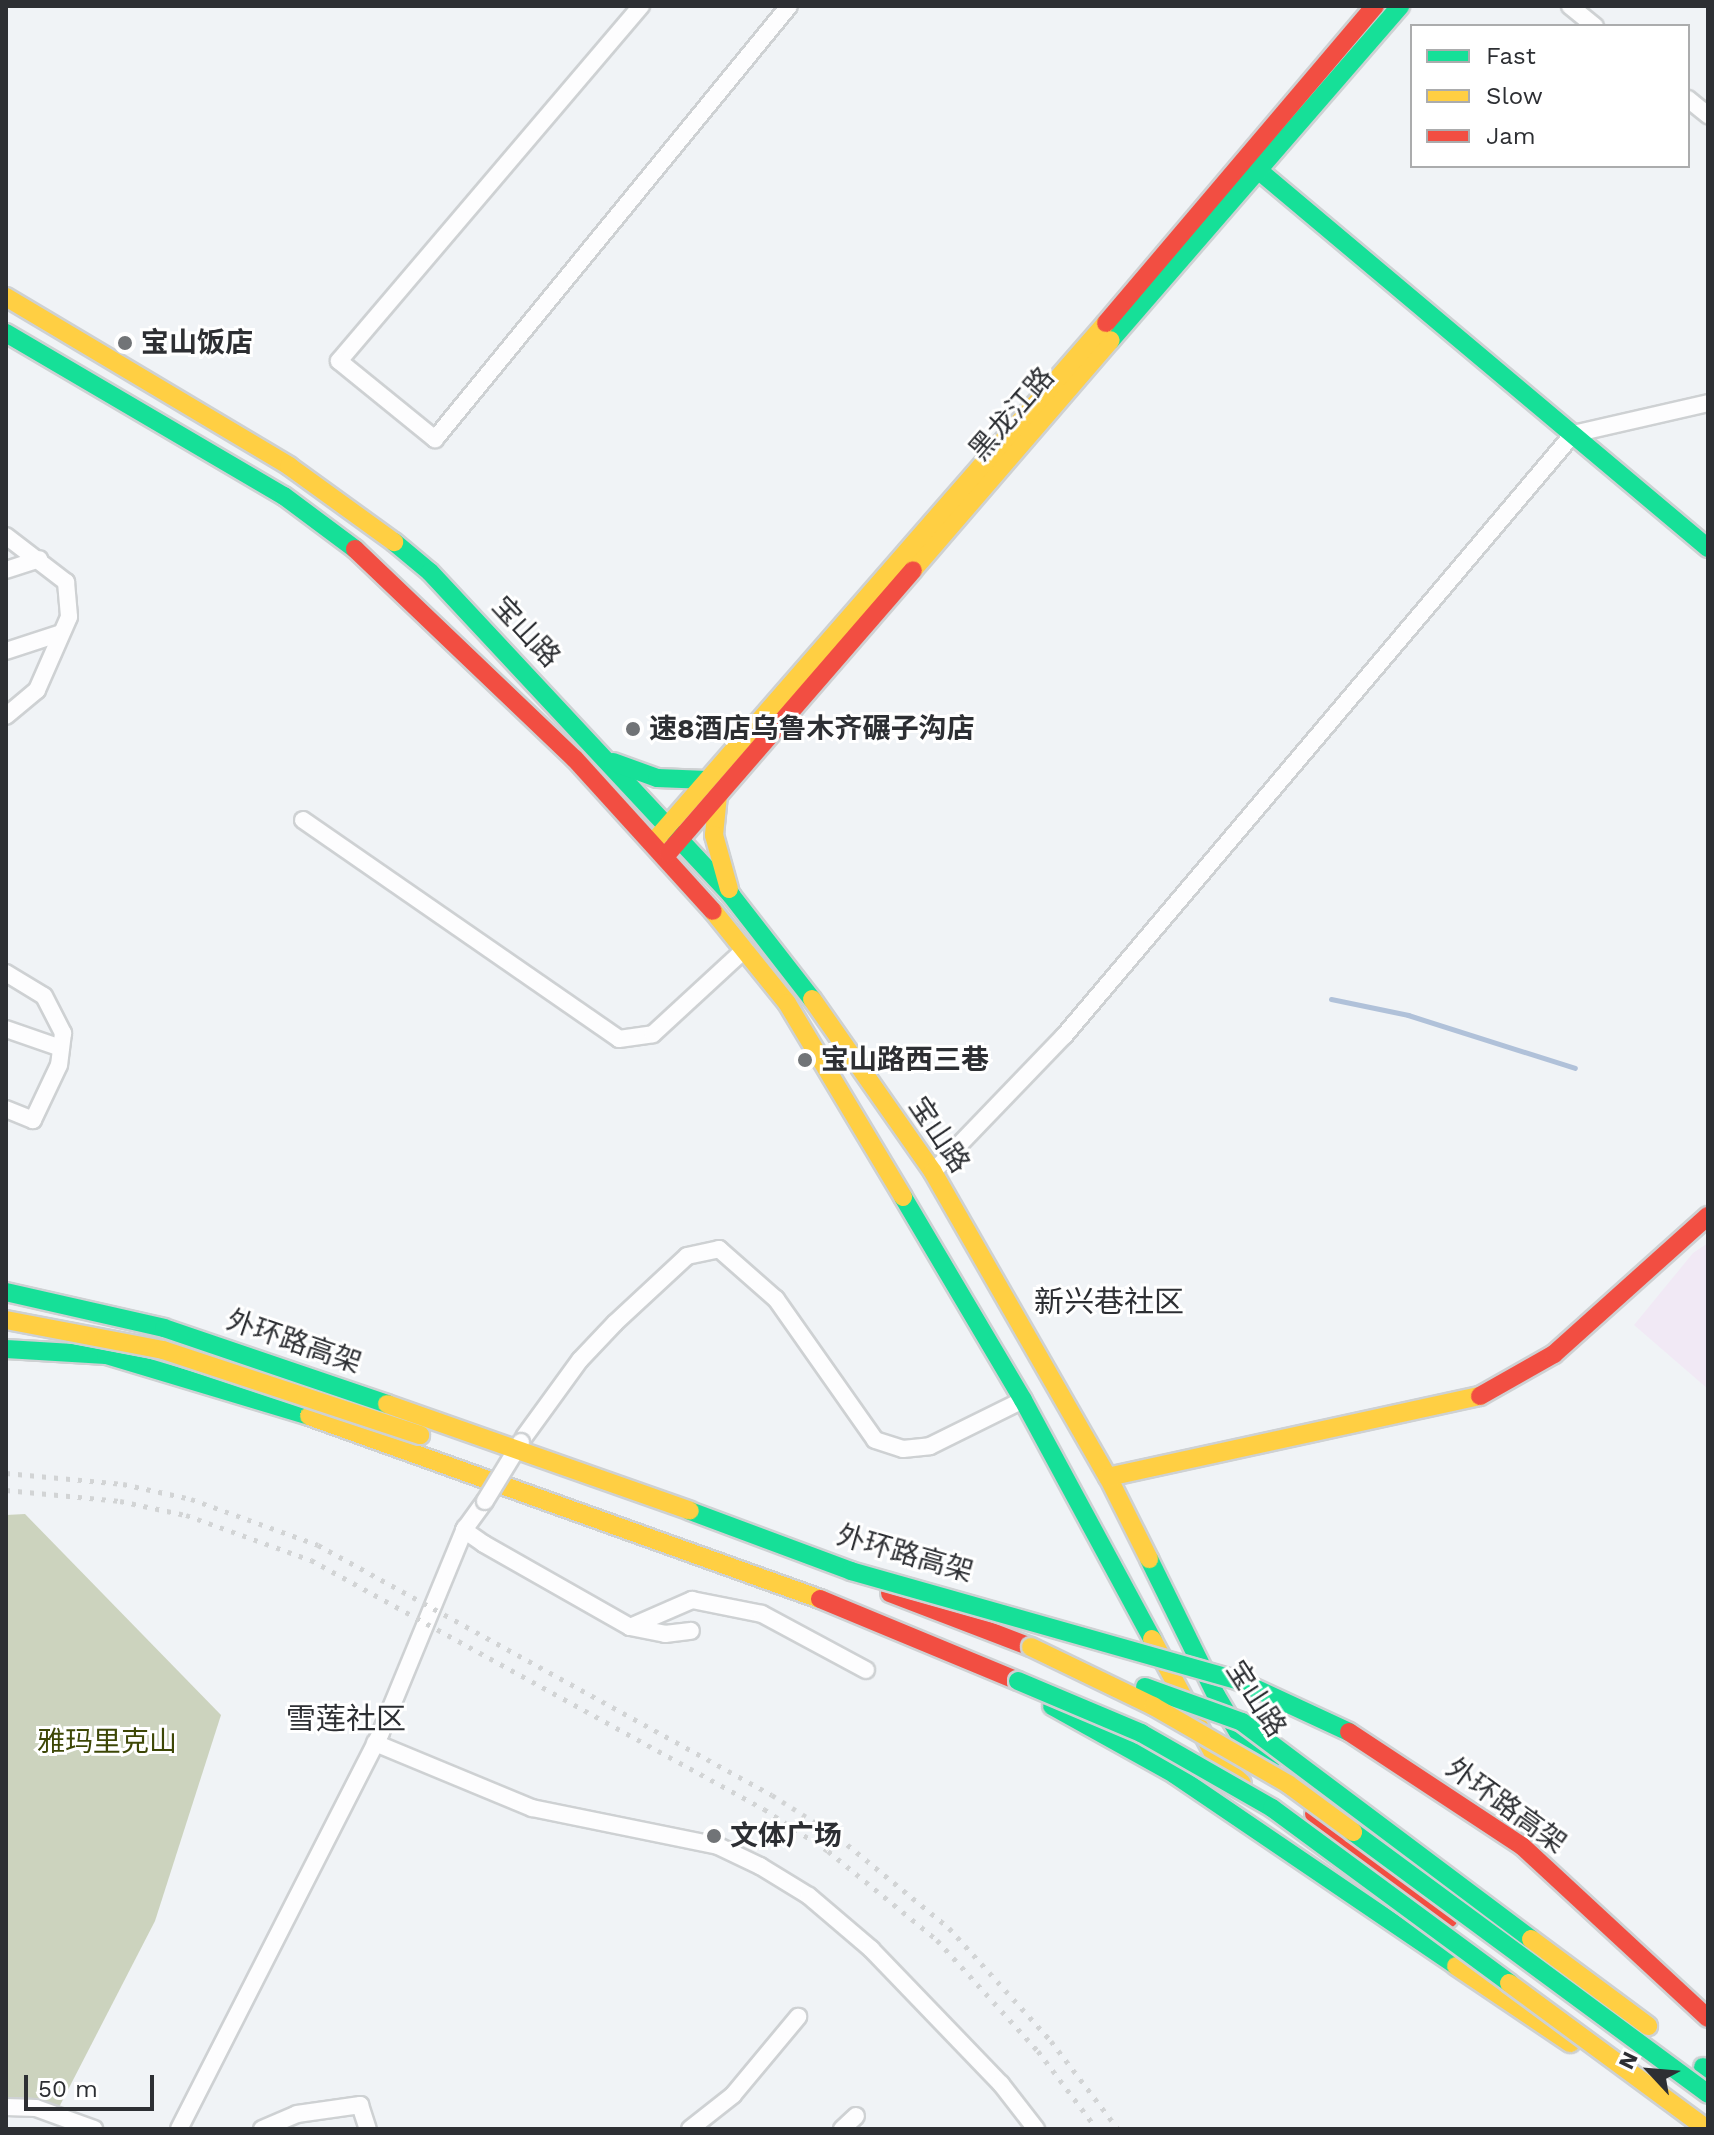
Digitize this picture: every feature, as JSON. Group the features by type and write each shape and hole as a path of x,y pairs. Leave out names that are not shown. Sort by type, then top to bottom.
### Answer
{"main road":[{"name":"黑龙江路","path":"1254,166 1375,6"},
{"name":"黑龙江路","path":"658,850 1254,166 1400,6"},
{"path":"1254,166 1708,548"},
{"name":"宝山路","path":"6,297 289,466 381,531 430,572 731,895 780,954 933,1172 1108,1477 1242,1739 1344,1845 1627,2046 1708,2096"},
{"name":"宝山路","path":"6,333 284,496 370,560 521,704 658,850 745,949 817,1052 1023,1400 1217,1760 1334,1868 1593,2057 1684,2129"},
{"path":"605,759 657,778 713,788 714,835 731,895"},
{"path":"1108,1477 1474,1400 1554,1354 1708,1216"},
{"path":"6,1289 118,1320 809,1563 1242,1722 1705,2069"},
{"name":"外环路高架","path":"6,1289 164,1328 577,1469 851,1571 1237,1680 1360,1737 1522,1846 1708,2018"},
{"name":"外环路高架","path":"6,1320 163,1350 583,1489 857,1592 1243,1700 1366,1757 1527,1866 1708,2033"},
{"path":"6,1349 106,1355 243,1392 840,1606 1141,1733 1272,1808 1707,2129"},
{"path":"1031,1647 1153,1706 1288,1784 1708,2096"},
{"path":"981,1667 1174,1774 1428,1950 1593,2057"}],"street":[{"path":"641,6 339,361 435,439 789,6"},
{"path":"1570,6 1592,24"},
{"path":"1690,101 1708,115"},
{"path":"933,1172 1064,1036 1573,434 1708,403"},
{"path":"6,536 66,582 69,617 37,690 6,716"},
{"path":"6,570 39,559"},
{"path":"6,651 61,633"},
{"path":"303,820 619,1039 653,1034 745,949"},
{"path":"6,973 44,996 63,1033 59,1065 33,1120 6,1109"},
{"path":"6,1029 61,1048"},
{"path":"183,2128 375,1743 465,1528 524,1437 580,1360 687,1256 719,1249 776,1299 875,1440 903,1449 930,1446 1023,1400"},
{"path":"465,1528 630,1627 665,1634 691,1631"},
{"path":"630,1627 692,1600 762,1614 866,1670"},
{"path":"375,1743 532,1808 718,1846 760,1866 809,1896 871,1949 1001,2084 1029,2126"},
{"path":"690,2129 733,2095 798,2017"},
{"path":"262,2129 297,2114 360,2105 368,2129"},
{"path":"6,2107 36,2108 94,2129"},
{"path":"842,2129 856,2116"}],"shaded area":[{"path":"1708,1243 1708,1389 1634,1325 1693,1253"}],"green space":[{"name":"雅玛里克山","path":"25,1514 221,1715 155,1921 54,2117 6,2111 6,1515"}],"waterway":[{"path":"1331,999 1408,1015 1575,1068"}],"railway":[{"path":"6,1473 123,1484 191,1499 318,1545 772,1795 838,1837 949,1928 1051,2041 1118,2129"},
{"path":"6,1490 120,1501 186,1515 311,1560 764,1809 828,1851 937,1940 1038,2051 1097,2129"}],"traffic: fast":[{"path":"1111,340 1400,6"},
{"path":"1251,164 1708,548"},
{"path":"6,333 284,496 355,549"},
{"path":"394,542 430,572 731,895 812,999"},
{"path":"613,762 657,778 707,780"},
{"path":"903,1197 1023,1400 1152,1639"},
{"path":"6,1292 164,1328 387,1404"},
{"path":"6,1349 106,1355 309,1416"},
{"path":"690,1511 851,1571 1237,1680 1349,1732"},
{"path":"1149,1559 1216,1695 1242,1739 1270,1767"},
{"path":"1018,1681 1141,1733 1272,1808 1509,1983"},
{"path":"1145,1687 1242,1722 1531,1939"},
{"path":"1052,1706 1174,1774 1456,1966"},
{"path":"1353,1832 1708,2094"},
{"path":"1703,2067 1708,2072"}],"traffic: slow":[{"path":"6,297 289,466 394,542"},
{"path":"657,838 1106,323"},
{"path":"913,570 1111,340"},
{"path":"718,795 714,835 729,889"},
{"path":"713,911 787,1003 903,1197"},
{"path":"812,999 933,1172 1108,1477 1149,1559"},
{"path":"6,1320 163,1350 420,1435"},
{"path":"1108,1477 1480,1396"},
{"path":"387,1404 690,1511"},
{"path":"309,1416 820,1599"},
{"path":"1152,1639 1217,1760 1242,1783"},
{"path":"1031,1647 1153,1706 1288,1784 1353,1832"},
{"path":"1531,1939 1648,2026"},
{"path":"1456,1966 1570,2043"},
{"path":"1509,1983 1707,2129"}],"traffic: jam":[{"path":"1106,323 1375,6"},
{"path":"355,549 575,759 713,911"},
{"path":"668,853 913,570"},
{"path":"1480,1396 1554,1354 1708,1216"},
{"path":"890,1593 1031,1647"},
{"path":"820,1599 1018,1681"},
{"path":"1349,1732 1522,1846 1708,2018"},
{"path":"1314,1814 1344,1845 1449,1919"}],"place":[{"name":"宝山饭店","path":"125,343"},
{"name":"速8酒店乌鲁木齐碾子沟店","path":"633,729"},
{"name":"宝山路西三巷","path":"805,1060"},
{"name":"文体广场","path":"714,1836"}],"district":[{"name":"新兴巷社区","path":"1109,1302"},
{"name":"雪莲社区","path":"346,1719"}]}
